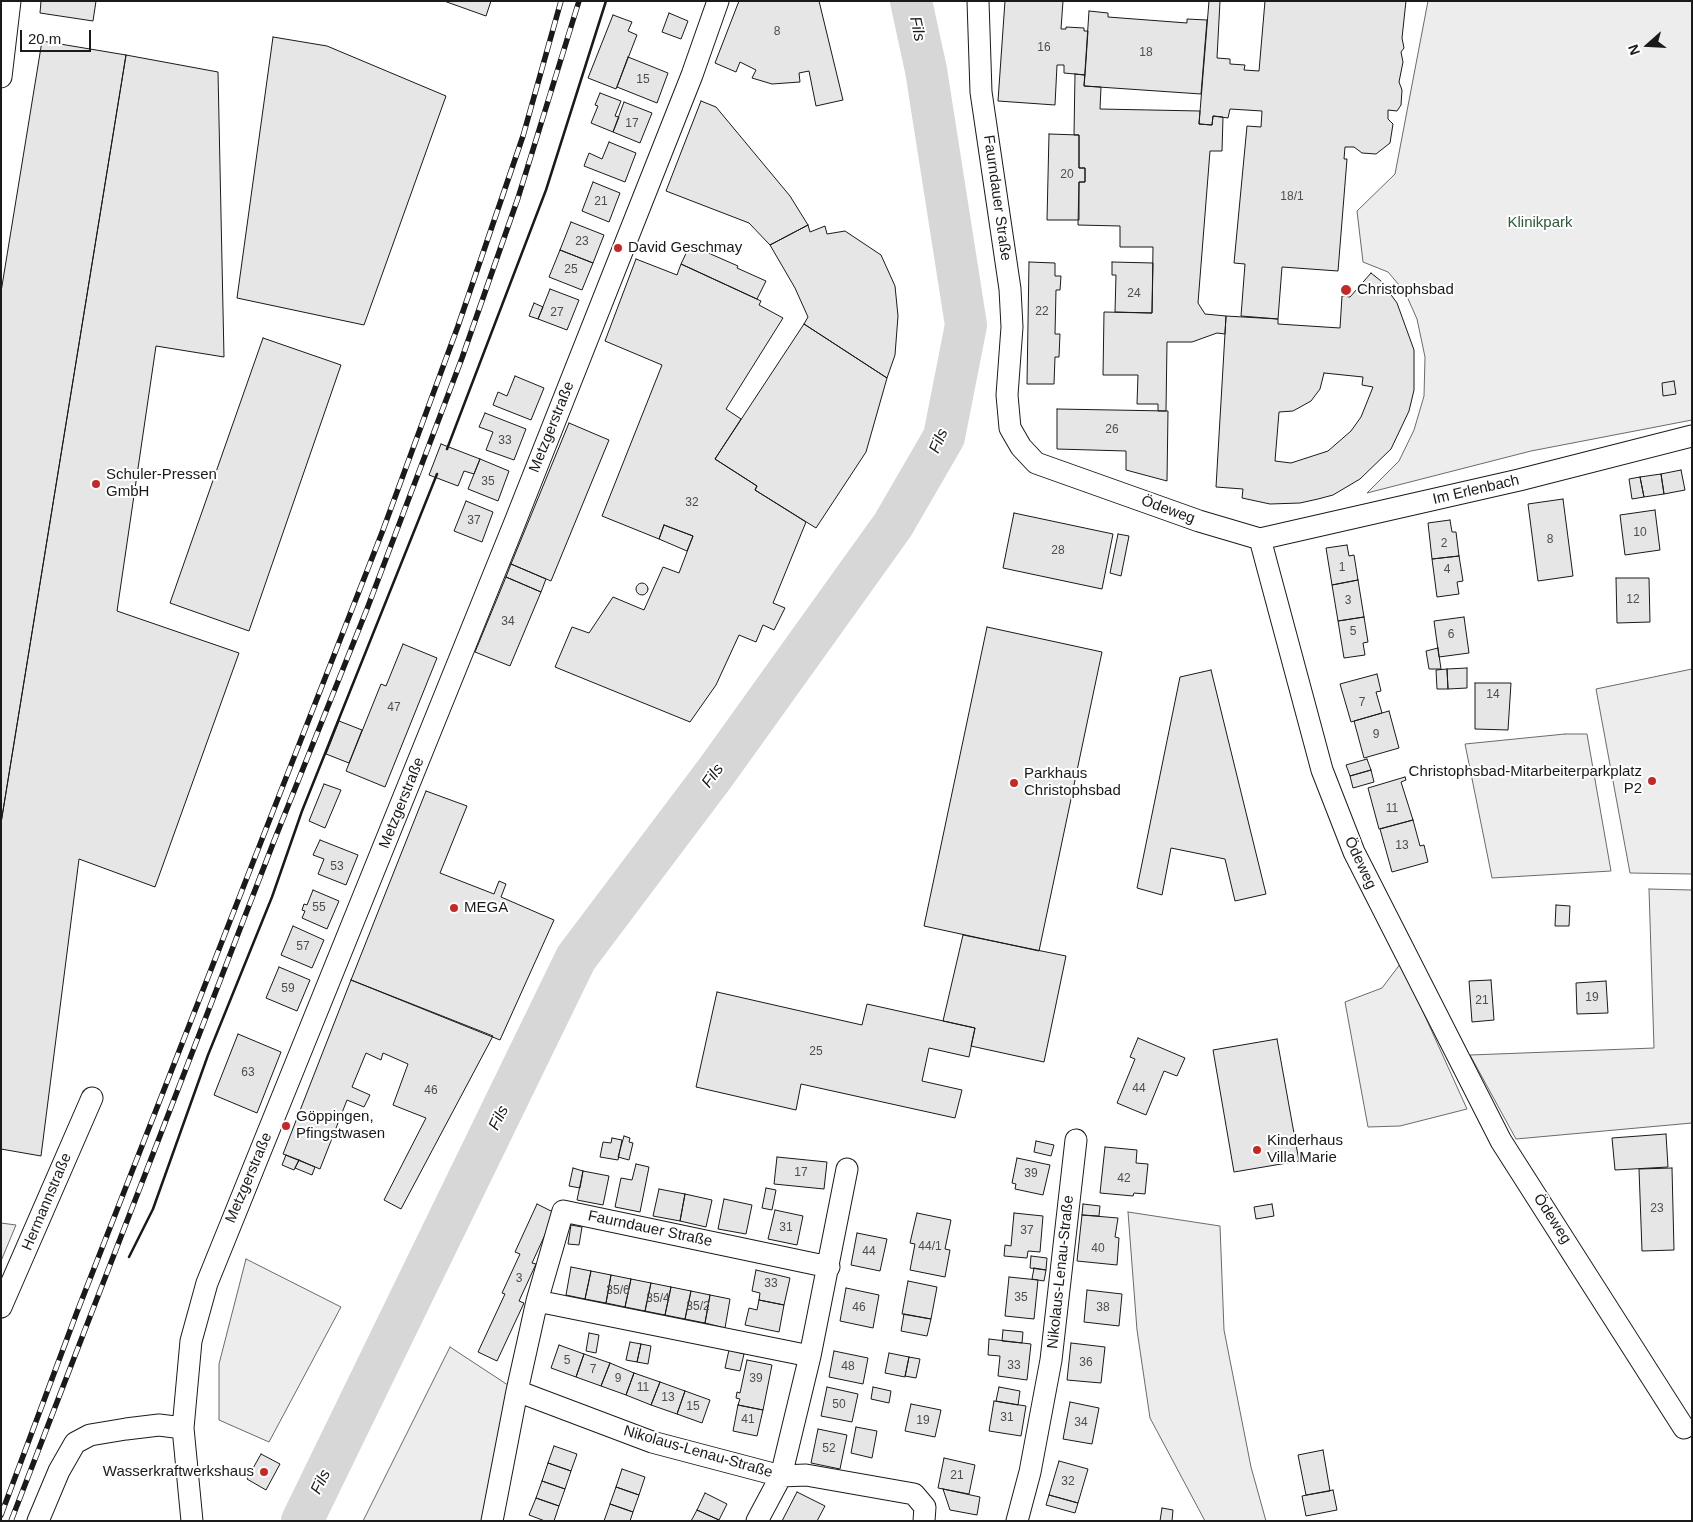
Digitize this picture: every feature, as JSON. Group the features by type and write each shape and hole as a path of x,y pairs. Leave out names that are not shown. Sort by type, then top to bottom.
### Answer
{"street":[{"path":"1,77 10,1"},
{"name":"Metzgerstraße","path":"183,1428 191,1341 206,1283 286,1091 506,544 692,75 718,1"},
{"name":"Faurndauer Straße","path":"978,1 981,92 1010,289 1012,327 1007,396"},
{"name":"Ödeweg","path":"1007,396 1010,428 1020,447 1036,463 1199,521 1260,540 1322,770 1345,832 1362,869 1501,1141 1684,1428"},
{"name":"Im Erlenbach","path":"1260,540 1519,480 1692,436"},
{"name":"Hermannstraße","path":"1,1307 92,1098"},
{"name":"Nikolaus-Lenau-Straße","path":"1018,1521 1030,1472 1051,1360 1076,1140"},
{"path":"757,1521 781,1476 829,1268 847,1169"},
{"name":"Faurndauer Straße","path":"492,1521 517,1391 537,1301 563,1211 829,1268"},
{"path":"537,1301 810,1356"},
{"name":"Nikolaus-Lenau-Straße","path":"517,1391 652,1442 781,1476 806,1475 914,1494 925,1507 924,1521"},
{"path":"38,1521 59,1471 75,1443 90,1435 159,1425 183,1428 192,1521"}],"shaded area":[{"name":"Klinikpark","path":"1428,1 1692,1 1692,420 1531,451 1367,493 1399,461 1414,430 1424,396 1425,357 1417,319 1405,292 1388,272 1363,262 1357,211 1395,174"},
{"name":"Christophsbad-Mitarbeiterparkplatz P2","path":"1692,669 1692,874 1630,873 1596,689"},
{"path":"1565,734 1587,734 1611,871 1492,878 1465,744"},
{"path":"1649,889 1692,890 1692,1123 1516,1139 1470,1055 1654,1048"},
{"path":"1401,963 1467,1109 1400,1126 1368,1127 1345,1002 1382,988"},
{"path":"1128,1212 1220,1226 1224,1330 1251,1467 1266,1521 1205,1521 1150,1418 1137,1330"},
{"path":"1,1223 16,1225 1,1261"},
{"path":"246,1259 341,1307 269,1442 219,1420 219,1364"},
{"path":"450,1347 517,1391 492,1521 363,1521"}],"building":[{"path":"41,1 96,1 93,21 40,13"},
{"path":"444,1 491,1 486,16"},
{"path":"739,1 819,1 843,100 816,106 809,71 799,73 800,82 772,84 752,78 756,70 740,62 736,72 715,63"},
{"path":"1005,1 1063,1 1061,29 1066,29 1066,27 1084,28 1084,31 1088,31 1085,75 1064,73 1064,65 1057,65 1055,105 998,101"},
{"path":"1209,1 1220,1 1217,58 1230,59 1230,64 1245,65 1244,70 1259,71 1265,1 1406,1 1402,38 1404,48 1401,52 1403,62 1399,82 1402,90 1401,105 1397,111 1388,110 1388,119 1393,124 1390,143 1376,154 1362,153 1354,147 1345,147 1344,159 1347,159 1338,271 1282,267 1278,319 1241,316 1245,264 1234,263 1247,126 1261,127 1262,111 1230,109 1228,118 1213,116 1212,125 1199,124"},
{"path":"1089,11 1108,13 1108,17 1187,23 1187,19 1207,20 1201,94 1084,86"},
{"path":"669,13 688,21 681,39 662,32"},
{"path":"613,15 632,22 628,31 637,35 616,89 588,78"},
{"path":"273,37 327,46 446,96 364,325 237,298"},
{"path":"42,41 126,55 1,823 1,292"},
{"name":"Schuler-Pressen GmbH","path":"126,55 218,72 224,357 156,346 117,611 239,653 155,887 79,859 41,1156 1,1149 1,823"},
{"path":"628,57 668,73 657,103 617,87"},
{"path":"1075,74 1085,75 1084,86 1101,87 1100,109 1200,111 1199,124 1212,125 1213,116 1223,117 1222,151 1210,151 1198,303 1205,314 1226,316 1225,334 1217,333 1192,342 1167,342 1166,411 1158,411 1158,404 1137,404 1138,375 1103,375 1104,312 1152,313 1153,247 1120,247 1120,226 1078,225 1079,182 1085,182 1085,168 1079,168 1079,135 1074,135"},
{"path":"600,93 621,101 615,116 619,117 613,132 591,123 598,106 595,105"},
{"path":"701,101 716,107 790,196 808,225 770,245 749,223 666,191"},
{"path":"624,102 652,113 640,143 613,132"},
{"path":"1049,134 1079,135 1079,168 1085,168 1085,182 1079,182 1079,220 1047,220"},
{"path":"609,142 636,153 625,182 584,166 589,153 602,159"},
{"path":"593,182 620,193 609,222 582,211"},
{"path":"571,222 604,235 593,263 560,250"},
{"path":"808,225 810,232 825,226 827,234 845,231 881,255 895,286 898,316 895,355 887,378 804,324 808,317 795,288 770,245"},
{"path":"690,245 738,266 737,268 766,281 757,299 681,264"},
{"path":"560,250 593,263 582,290 549,277"},
{"path":"636,259 677,275 681,264 761,301 759,305 783,318 726,409 741,419 715,459 757,486 755,490 806,522 773,603 785,608 774,630 763,625 756,642 739,635 716,685 690,722 555,667 572,627 589,633 613,597 644,610 663,567 679,573 693,536 664,525 659,539 602,516 662,365 605,341"},
{"path":"1029,262 1055,263 1055,276 1061,276 1060,290 1056,290 1055,334 1060,334 1059,357 1055,357 1054,384 1027,384"},
{"path":"1112,262 1153,263 1152,313 1115,312 1116,275 1112,275"},
{"path":"1371,273 1381,281 1397,303 1414,350 1414,390 1409,411 1391,449 1360,479 1333,495 1300,503 1270,504 1242,498 1243,489 1216,487 1226,316 1278,319 1278,324 1340,328 1342,296 1350,297","holes":["1324,373 1363,377 1362,385 1373,387 1361,417 1351,431 1328,451 1291,463 1275,461 1279,412 1293,411 1311,401 1320,389"]},
{"path":"550,289 579,300 567,330 538,319"},
{"path":"534,303 543,307 538,319 529,316"},
{"path":"804,324 887,378 866,452 816,528 755,490 757,486 715,459"},
{"path":"263,338 341,365 249,631 170,603"},
{"path":"515,376 544,388 531,420 493,405 498,392 507,396"},
{"path":"1674,381 1676,394 1663,396 1662,383"},
{"path":"1057,409 1168,411 1167,481 1126,470 1126,451 1057,449"},
{"path":"485,413 526,429 514,460 486,450 493,432 479,427"},
{"path":"569,423 609,440 551,581 511,564"},
{"path":"441,444 480,459 474,474 464,471 458,486 429,475"},
{"path":"480,459 509,471 498,501 468,489"},
{"path":"1681,470 1685,490 1664,494 1661,474"},
{"path":"1661,474 1664,494 1644,497 1640,477"},
{"path":"1640,477 1644,497 1632,499 1629,479"},
{"path":"1563,499 1573,576 1538,581 1528,504"},
{"path":"466,501 493,512 482,542 454,531"},
{"path":"1655,510 1660,550 1625,555 1620,515"},
{"path":"1014,513 1113,534 1102,589 1003,568"},
{"path":"1450,520 1452,532 1456,532 1459,556 1432,559 1428,523"},
{"path":"664,525 693,536 687,551 659,539"},
{"path":"1118,534 1129,536 1121,576 1110,573"},
{"path":"1347,545 1349,556 1354,555 1358,580 1332,585 1326,548"},
{"path":"1459,556 1463,581 1457,582 1459,594 1437,597 1432,559"},
{"path":"511,564 546,579 541,592 506,577"},
{"path":"506,577 541,592 510,666 475,652"},
{"path":"1616,578 1649,578 1650,622 1617,623"},
{"path":"1358,580 1364,617 1338,621 1332,585"},
{"path":"644,583 647,584 647,594 640,595 637,594 636,587 637,584"},
{"path":"1364,617 1368,642 1363,643 1365,655 1344,658 1338,621"},
{"path":"1464,617 1469,653 1439,657 1434,621"},
{"name":"Parkhaus Christophsbad","path":"987,627 1102,652 1039,951 924,926"},
{"path":"403,644 437,658 385,787 346,771 381,684 386,686"},
{"path":"1438,648 1441,669 1429,669 1426,651"},
{"path":"1467,668 1467,688 1448,689 1447,669"},
{"path":"1447,669 1448,689 1437,689 1436,670"},
{"path":"1211,670 1266,894 1235,901 1225,859 1171,848 1162,895 1137,888 1180,677"},
{"path":"1377,674 1381,691 1376,692 1382,713 1351,722 1340,684"},
{"path":"1475,683 1511,683 1508,730 1475,729"},
{"path":"1389,711 1399,748 1364,758 1354,721"},
{"path":"339,721 362,730 349,763 326,754"},
{"path":"1367,759 1371,770 1350,776 1346,765"},
{"path":"1371,770 1374,782 1353,788 1350,776"},
{"path":"1405,777 1406,780 1401,782 1413,820 1379,829 1368,788"},
{"path":"324,784 341,790 325,828 309,821"},
{"name":"MEGA","path":"426,791 467,806 440,873 494,894 499,881 506,884 501,897 554,920 500,1040 351,980"},
{"path":"1413,820 1420,846 1424,845 1428,862 1392,872 1380,829"},
{"path":"320,840 358,855 346,885 318,874 324,859 313,855"},
{"path":"313,890 339,901 327,929 302,918 305,911 302,910 304,904 307,905"},
{"path":"1556,905 1570,906 1569,926 1555,926"},
{"path":"293,926 324,940 312,968 281,955"},
{"path":"963,935 1066,956 1044,1062 971,1046 975,1028 943,1021"},
{"path":"279,967 310,980 297,1011 266,998"},
{"path":"351,980 493,1036 401,1209 384,1200 426,1118 393,1105 408,1064 383,1053 381,1060 366,1053 352,1087 370,1095 364,1107 347,1100 320,1169 283,1154"},
{"path":"1491,980 1494,1020 1472,1022 1469,981"},
{"path":"1606,981 1608,1013 1577,1014 1576,983"},
{"path":"717,992 862,1025 867,1004 975,1028 969,1057 929,1048 922,1081 962,1090 955,1118 801,1084 796,1110 696,1087"},
{"path":"238,1034 281,1052 257,1113 214,1095"},
{"path":"1138,1038 1185,1058 1177,1076 1164,1071 1146,1115 1117,1103 1135,1059 1130,1057"},
{"path":"1277,1039 1299,1161 1234,1172 1213,1050"},
{"path":"1666,1134 1668,1167 1615,1170 1612,1138"},
{"path":"624,1136 630,1138 629,1142 633,1143 629,1160 618,1157"},
{"path":"612,1138 622,1140 618,1160 600,1157 603,1142 611,1143"},
{"path":"1036,1141 1054,1145 1051,1156 1034,1152"},
{"path":"1105,1147 1137,1150 1136,1163 1148,1164 1145,1194 1134,1193 1133,1196 1100,1193"},
{"path":"286,1155 299,1160 294,1170 282,1165"},
{"path":"777,1157 827,1162 824,1189 774,1184"},
{"path":"1017,1158 1050,1165 1043,1195 1015,1189 1016,1184 1012,1183"},
{"path":"299,1160 315,1167 312,1175 295,1168"},
{"path":"636,1164 649,1167 640,1212 615,1207 621,1178 632,1180"},
{"path":"573,1168 583,1171 580,1188 569,1186"},
{"path":"1672,1168 1674,1250 1642,1251 1639,1169"},
{"path":"583,1171 609,1176 603,1205 577,1200"},
{"path":"766,1188 776,1190 772,1210 762,1208"},
{"path":"659,1189 685,1194 680,1221 653,1216"},
{"path":"685,1194 712,1200 706,1227 680,1221"},
{"path":"724,1199 752,1205 746,1234 718,1229"},
{"path":"537,1204 555,1213 532,1263 536,1264 519,1301 524,1303 497,1361 478,1352 505,1294 502,1293 520,1254 515,1252"},
{"path":"1083,1204 1100,1206 1099,1216 1082,1215"},
{"path":"1272,1204 1274,1216 1256,1219 1254,1207"},
{"path":"775,1210 803,1216 797,1245 768,1239"},
{"path":"917,1213 951,1220 945,1249 950,1250 945,1277 910,1270 915,1244 910,1243"},
{"path":"1014,1213 1043,1216 1040,1252 1028,1251 1027,1258 1004,1256 1005,1245 1011,1246"},
{"path":"1082,1215 1118,1218 1115,1237 1119,1238 1117,1265 1077,1261"},
{"path":"571,1225 582,1227 579,1245 568,1244"},
{"path":"857,1233 887,1239 880,1271 851,1265"},
{"path":"1031,1256 1047,1258 1046,1270 1030,1268"},
{"path":"571,1267 591,1271 585,1299 566,1295"},
{"path":"1034,1268 1046,1270 1044,1281 1032,1279"},
{"path":"756,1270 790,1278 784,1305 759,1300 760,1293 752,1291"},
{"path":"591,1271 611,1275 606,1303 585,1299"},
{"path":"611,1275 631,1279 625,1307 606,1303"},
{"path":"1009,1277 1038,1280 1034,1319 1005,1316"},
{"path":"631,1279 651,1283 645,1311 625,1307"},
{"path":"908,1281 937,1287 931,1319 902,1314"},
{"path":"651,1283 671,1287 665,1315 645,1311"},
{"path":"671,1287 691,1291 685,1319 665,1315"},
{"path":"846,1288 879,1295 873,1328 840,1321"},
{"path":"1087,1290 1122,1294 1119,1326 1084,1322"},
{"path":"691,1291 710,1295 705,1323 685,1319"},
{"path":"710,1295 730,1299 725,1328 705,1323"},
{"path":"759,1300 784,1305 779,1332 745,1325 749,1308 757,1310"},
{"path":"904,1314 931,1319 927,1336 901,1331"},
{"path":"1003,1330 1023,1332 1022,1343 1002,1341"},
{"path":"589,1333 599,1335 596,1353 586,1351"},
{"path":"989,1339 1031,1344 1027,1380 998,1376 1000,1356 988,1355"},
{"path":"630,1342 641,1344 637,1362 626,1360"},
{"path":"1071,1343 1105,1347 1101,1383 1067,1380"},
{"path":"641,1344 651,1346 648,1364 637,1362"},
{"path":"559,1345 584,1354 576,1377 551,1368"},
{"path":"729,1350 744,1354 740,1371 725,1368"},
{"path":"834,1351 868,1358 863,1384 829,1377"},
{"path":"889,1353 909,1357 905,1377 885,1373"},
{"path":"584,1354 610,1363 601,1386 576,1377"},
{"path":"909,1357 920,1359 916,1378 905,1376"},
{"path":"747,1360 772,1365 763,1410 738,1405 740,1399 736,1398 737,1392 740,1393"},
{"path":"610,1363 634,1373 626,1395 601,1386"},
{"path":"634,1373 660,1382 651,1405 626,1395"},
{"path":"660,1382 685,1391 677,1414 651,1405"},
{"path":"827,1387 858,1394 852,1422 821,1416"},
{"path":"873,1387 891,1391 889,1403 871,1399"},
{"path":"999,1387 1020,1391 1018,1405 996,1401"},
{"path":"685,1391 710,1400 702,1423 677,1414"},
{"path":"994,1401 1026,1406 1021,1436 989,1431"},
{"path":"1070,1402 1099,1408 1092,1444 1063,1439"},
{"path":"911,1404 941,1410 935,1437 905,1431"},
{"path":"738,1405 763,1410 757,1436 733,1431"},
{"path":"856,1427 877,1431 872,1458 851,1453"},
{"path":"818,1429 847,1435 840,1469 811,1463"},
{"path":"554,1446 577,1454 571,1471 548,1463"},
{"path":"1323,1450 1330,1491 1306,1495 1298,1455"},
{"name":"Wasserkraftwerkshaus","path":"261,1454 280,1464 266,1490 247,1479"},
{"path":"944,1458 975,1465 969,1494 938,1488"},
{"path":"1059,1461 1088,1469 1078,1503 1049,1495"},
{"path":"548,1463 571,1471 565,1489 542,1481"},
{"path":"622,1469 645,1477 639,1495 616,1487"},
{"path":"542,1481 565,1489 559,1506 536,1498"},
{"path":"616,1487 639,1495 633,1512 610,1504"},
{"path":"943,1489 980,1497 977,1515 950,1510"},
{"path":"1333,1490 1337,1510 1306,1516 1302,1496"},
{"path":"797,1492 825,1506 817,1521 782,1521"},
{"path":"705,1493 727,1504 719,1520 697,1510"},
{"path":"1049,1495 1078,1503 1075,1513 1046,1505"},
{"path":"536,1498 559,1506 554,1521 545,1521 529,1515"},
{"path":"610,1504 633,1512 630,1521 604,1521"},
{"path":"1162,1508 1173,1510 1172,1521 1160,1521"},
{"path":"697,1510 719,1520 719,1521 691,1521"}],"waterway":[{"name":"Fils","path":"302,1521 576,958 716,772 893,525 944,437 966,325 926,70 911,1"}],"railway":[{"path":"1,1515 77,1312 383,530 458,326 523,136 561,1"},
{"path":"11,1521 274,841 367,609 462,358 518,198 579,1"}],"wall":[{"path":"447,449 546,190 606,1"},
{"path":"129,1257 153,1209 208,1055 272,897 302,811 437,474"}],"place":[{"name":"David Geschmay","path":"618,248"},
{"name":"Christophsbad","path":"1346,290"},
{"name":"Schuler-Pressen GmbH","path":"96,484"},
{"name":"Christophsbad-Mitarbeiterparkplatz P2","path":"1652,781"},
{"name":"Parkhaus Christophsbad","path":"1014,783"},
{"name":"MEGA","path":"454,908"},
{"name":"Göppingen, Pfingstwasen","path":"286,1126"},
{"name":"Kinderhaus Villa Marie","path":"1257,1150"},
{"name":"Wasserkraftwerkshaus","path":"264,1472"}]}
